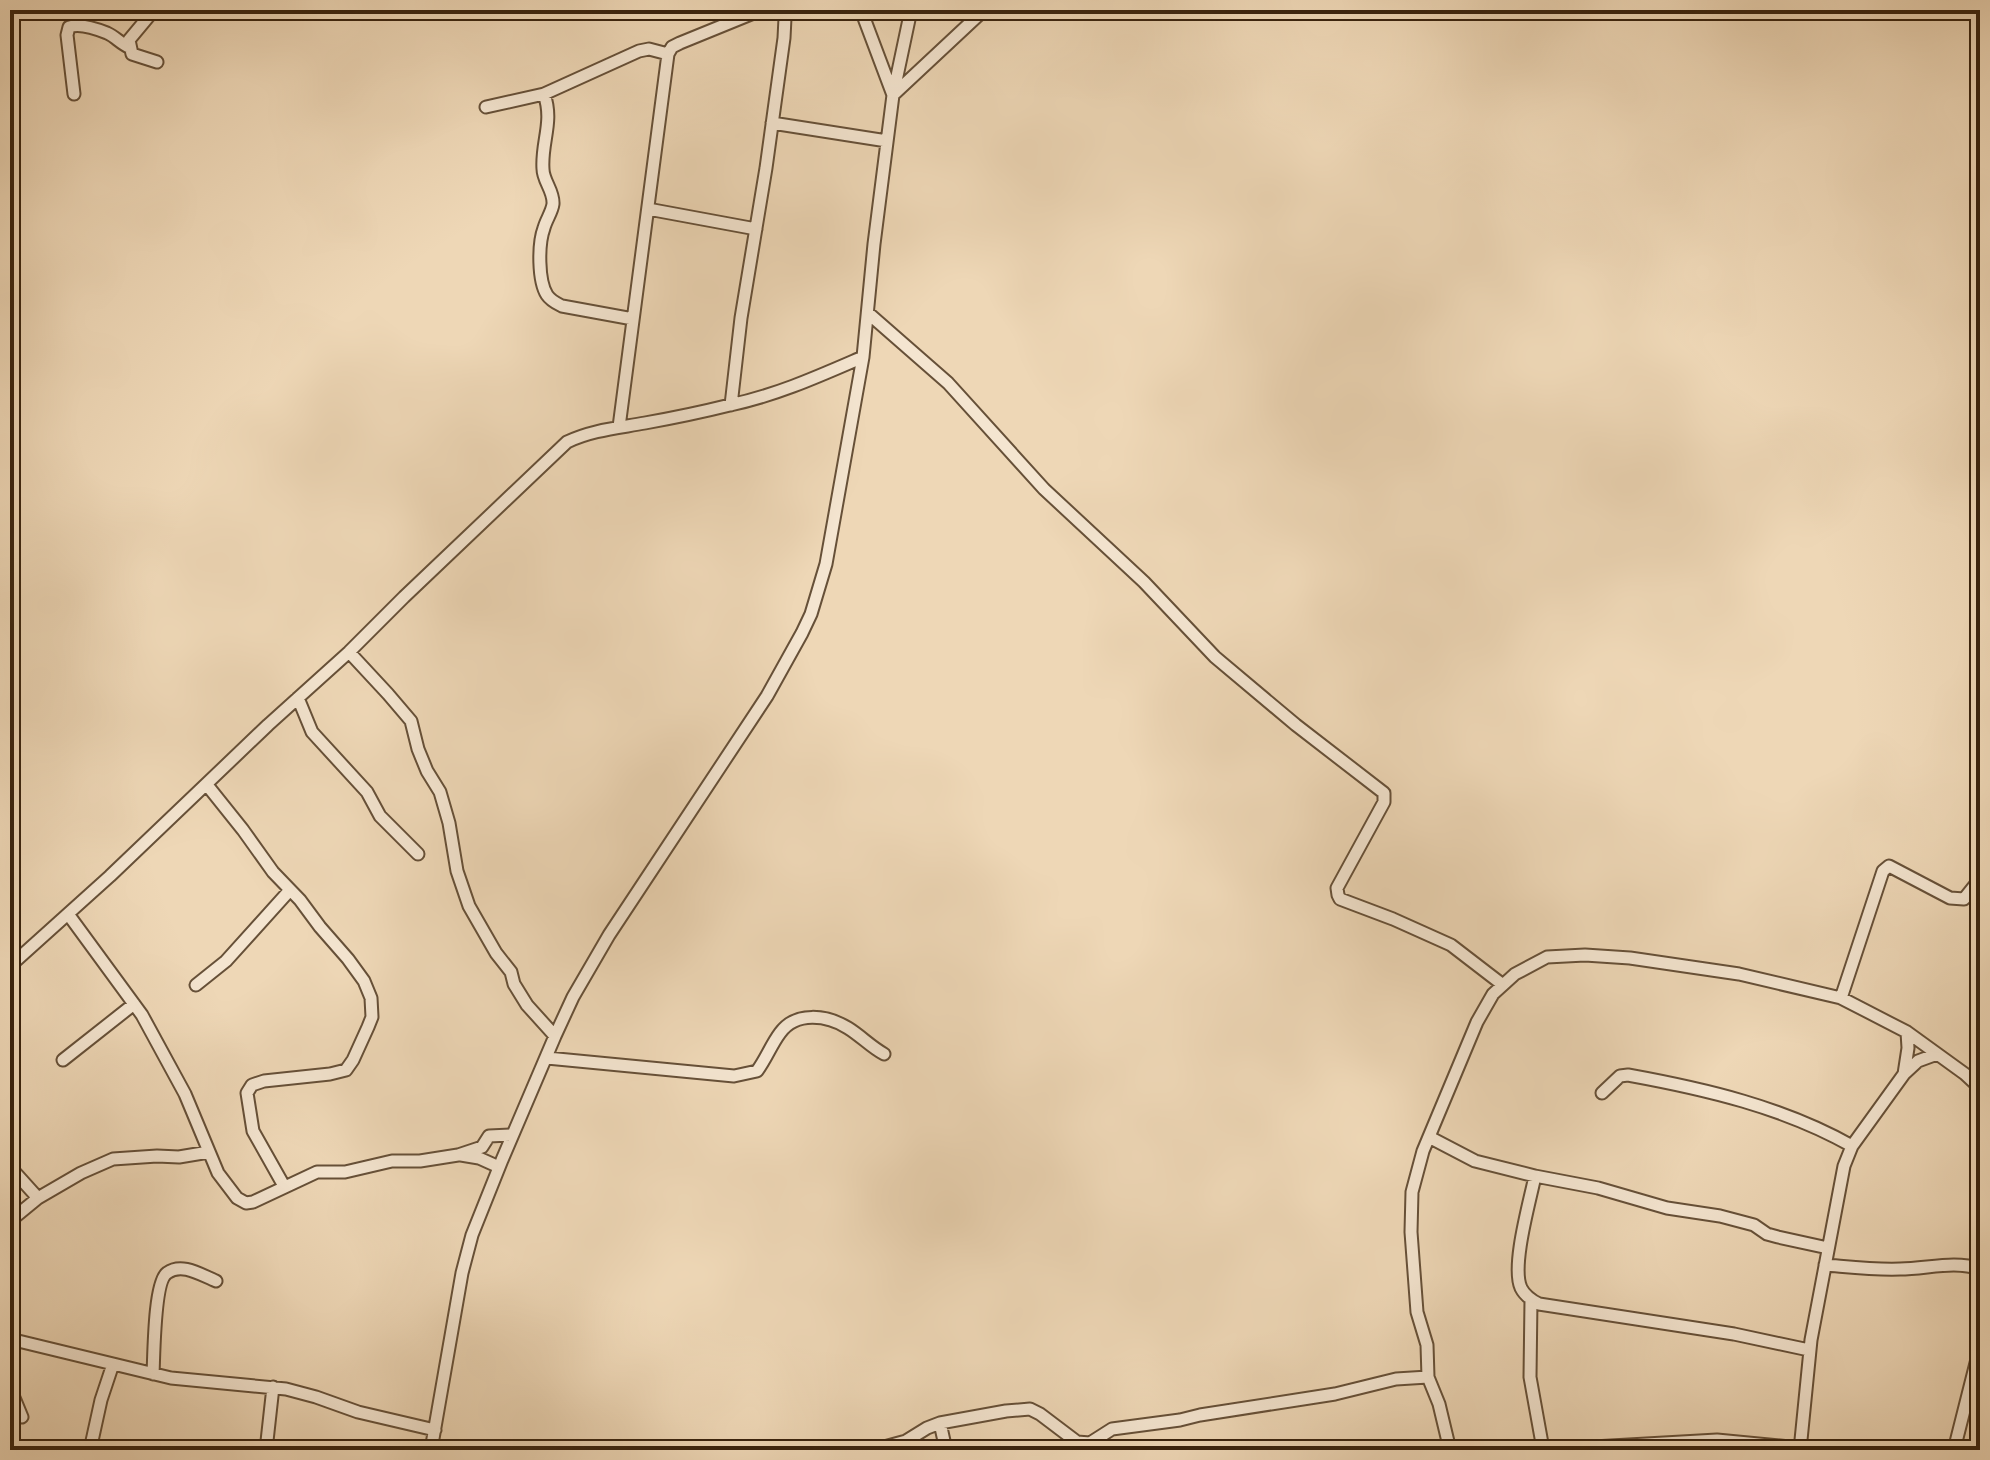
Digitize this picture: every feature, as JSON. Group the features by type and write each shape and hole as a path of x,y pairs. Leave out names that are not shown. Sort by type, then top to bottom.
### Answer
{"street":[{"path":"154,10 129,40 129,47 132,54 157,62"},
{"path":"731,405 741,318 784,38 785,18 782,10"},
{"path":"861,10 893,95"},
{"path":"431,1450 462,1273 472,1235 555,1036 573,997 609,935 767,696 811,614 826,564 863,357 893,95 911,10"},
{"path":"893,95 984,10"},
{"path":"619,427 668,54 672,47 680,43 756,11"},
{"path":"74,94 67,35 69,27 75,25 107,33 129,47"},
{"path":"486,107 544,94 639,51 649,49 668,54"},
{"path":"544,94 549,118 542,167 553,207 541,238 540,260 545,292 562,306 633,319"},
{"path":"772,123 887,141"},
{"path":"648,209 756,229"},
{"path":"868,313 948,383 1044,489 1144,582 1215,657 1384,793 1384,802 1337,888 1340,899 1451,945 1503,985"},
{"path":"10,966 349,652 567,442 582,435 731,405 794,387 863,357"},
{"path":"349,652 411,721 422,760 440,792 457,871 469,906 496,953 511,972 514,984 527,1005 555,1036"},
{"path":"298,698 312,732 367,792 380,816 418,854"},
{"path":"207,785 273,872 364,981 371,998 372,1017 346,1070 264,1081 252,1085 247,1093 253,1131 284,1186"},
{"path":"1841,998 1883,871 1887,867 1957,900 1964,899 1980,879"},
{"path":"196,985 226,961 290,890"},
{"path":"68,914 134,1004 185,1094 218,1173 237,1198 246,1203 317,1172 345,1172 392,1161 420,1161 458,1155 482,1147 489,1136 512,1135"},
{"path":"1450,1450 1439,1404 1428,1377 1427,1345 1417,1312 1411,1232 1412,1192 1423,1151 1477,1022 1493,994 1515,974 1547,957 1585,955 1630,958 1739,974 1841,998 1907,1032 1980,1088"},
{"path":"63,1060 134,1004"},
{"path":"547,1058 734,1076 757,1071 782,1030 799,1018 838,1023 884,1054"},
{"path":"1904,1074 1907,1032"},
{"path":"1531,1300 1530,1377 1542,1450 1717,1440 1800,1449 1809,1350 1844,1166 1852,1146 1904,1074 1918,1061 1937,1054"},
{"path":"1602,1093 1620,1076 1628,1075 1691,1087 1803,1121 1852,1146"},
{"path":"1429,1137 1475,1161 1598,1188 1667,1208 1720,1216 1754,1225 1778,1237 1828,1248"},
{"path":"10,1221 38,1198 113,1159 179,1157 209,1152"},
{"path":"458,1155 479,1158 499,1167"},
{"path":"10,1167 38,1198"},
{"path":"1535,1176 1517,1271 1521,1288 1531,1300 1539,1304 1734,1334 1809,1350"},
{"path":"1825,1265 1900,1269 1950,1265 1980,1269"},
{"path":"153,1374 157,1300 163,1278 177,1269 188,1269 216,1281"},
{"path":"10,1339 171,1378 273,1387 303,1393 358,1412 435,1430"},
{"path":"1954,1450 1974,1391 1980,1347"},
{"path":"90,1450 113,1364"},
{"path":"873,1450 906,1441 940,1423 1030,1409 1044,1416 1075,1446 1093,1443 1112,1429 1344,1392 1396,1379 1428,1377"},
{"path":"266,1450 273,1387"},
{"path":"10,1388 22,1417"},
{"path":"940,1423 946,1450"}]}
